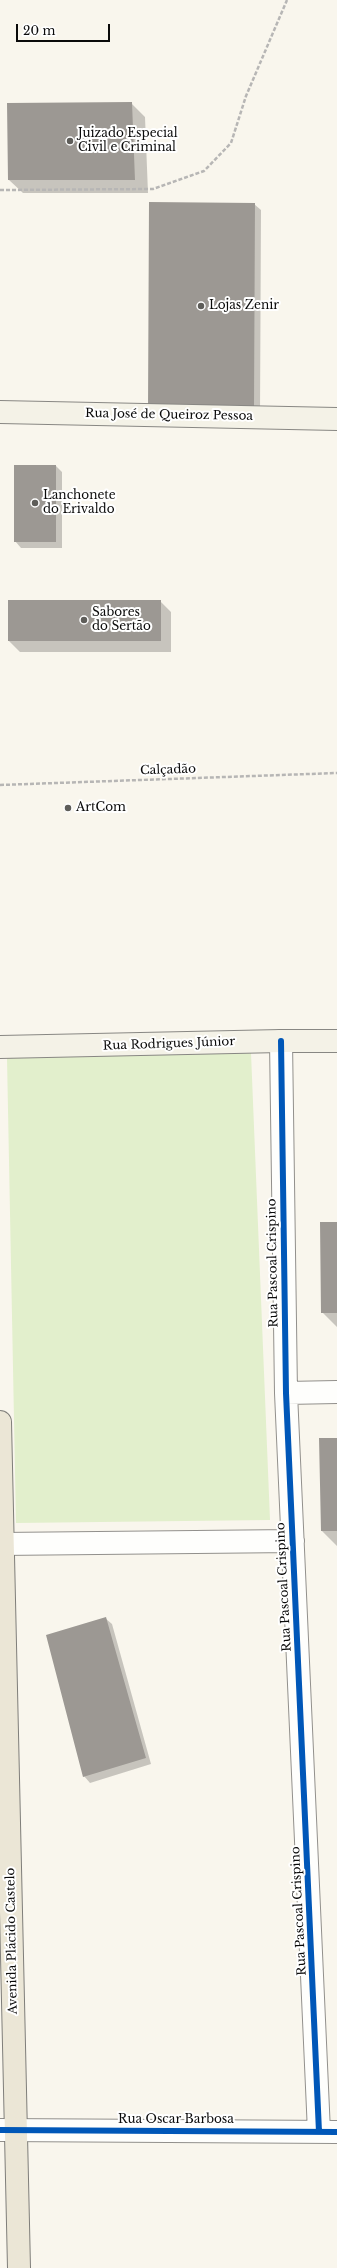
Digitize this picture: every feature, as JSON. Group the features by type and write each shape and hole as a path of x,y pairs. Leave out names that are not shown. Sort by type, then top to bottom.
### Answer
{"main road":[{"name":"Rua José de Queiroz Pessoa","path":"0,412 337,419"},
{"name":"Rua Rodrigues Júnior","path":"0,1047 337,1041"},
{"name":"Avenida Plácido Castelo","path":"0,1422 7,2130 19,2268"}],"street":[{"name":"Rua Pascoal Crispino","path":"281,1041 286,1394 293,1542 328,2132"},
{"path":"286,1394 337,1392"},
{"path":"2,1544 293,1542"},
{"name":"Rua Oscar Barbosa","path":"7,2130 328,2132"}],"path":[{"path":"0,190 154,189 204,171 231,143 246,96 287,0"}],"green space":[{"path":"251,1053 270,1520 16,1523 7,1058"}],"building":[{"name":"Juizado Especial Civil e Criminal","path":"132,102 135,180 8,180 7,103"},
{"name":"Lojas Zenir","path":"149,202 255,203 254,410 148,410"},
{"name":"Lanchonete do Erivaldo","path":"14,465 56,465 56,542 14,542"},
{"name":"Sabores do Sertão","path":"8,600 161,600 161,641 8,641"},
{"path":"320,1222 337,1222 337,1313 321,1313"},
{"path":"319,1438 337,1438 337,1531 321,1531"},
{"path":"106,1617 146,1758 83,1777 46,1635"}],"cycle path":[{"path":"281,1041 286,1393 319,2132"},
{"path":"0,2130 337,2132"}],"place":[{"name":"Juizado Especial Civil e Criminal","path":"70,141"},
{"name":"Lojas Zenir","path":"201,306"},
{"name":"Lanchonete do Erivaldo","path":"35,503"},
{"name":"Sabores do Sertão","path":"84,620"},
{"name":"ArtCom","path":"68,808"}]}
